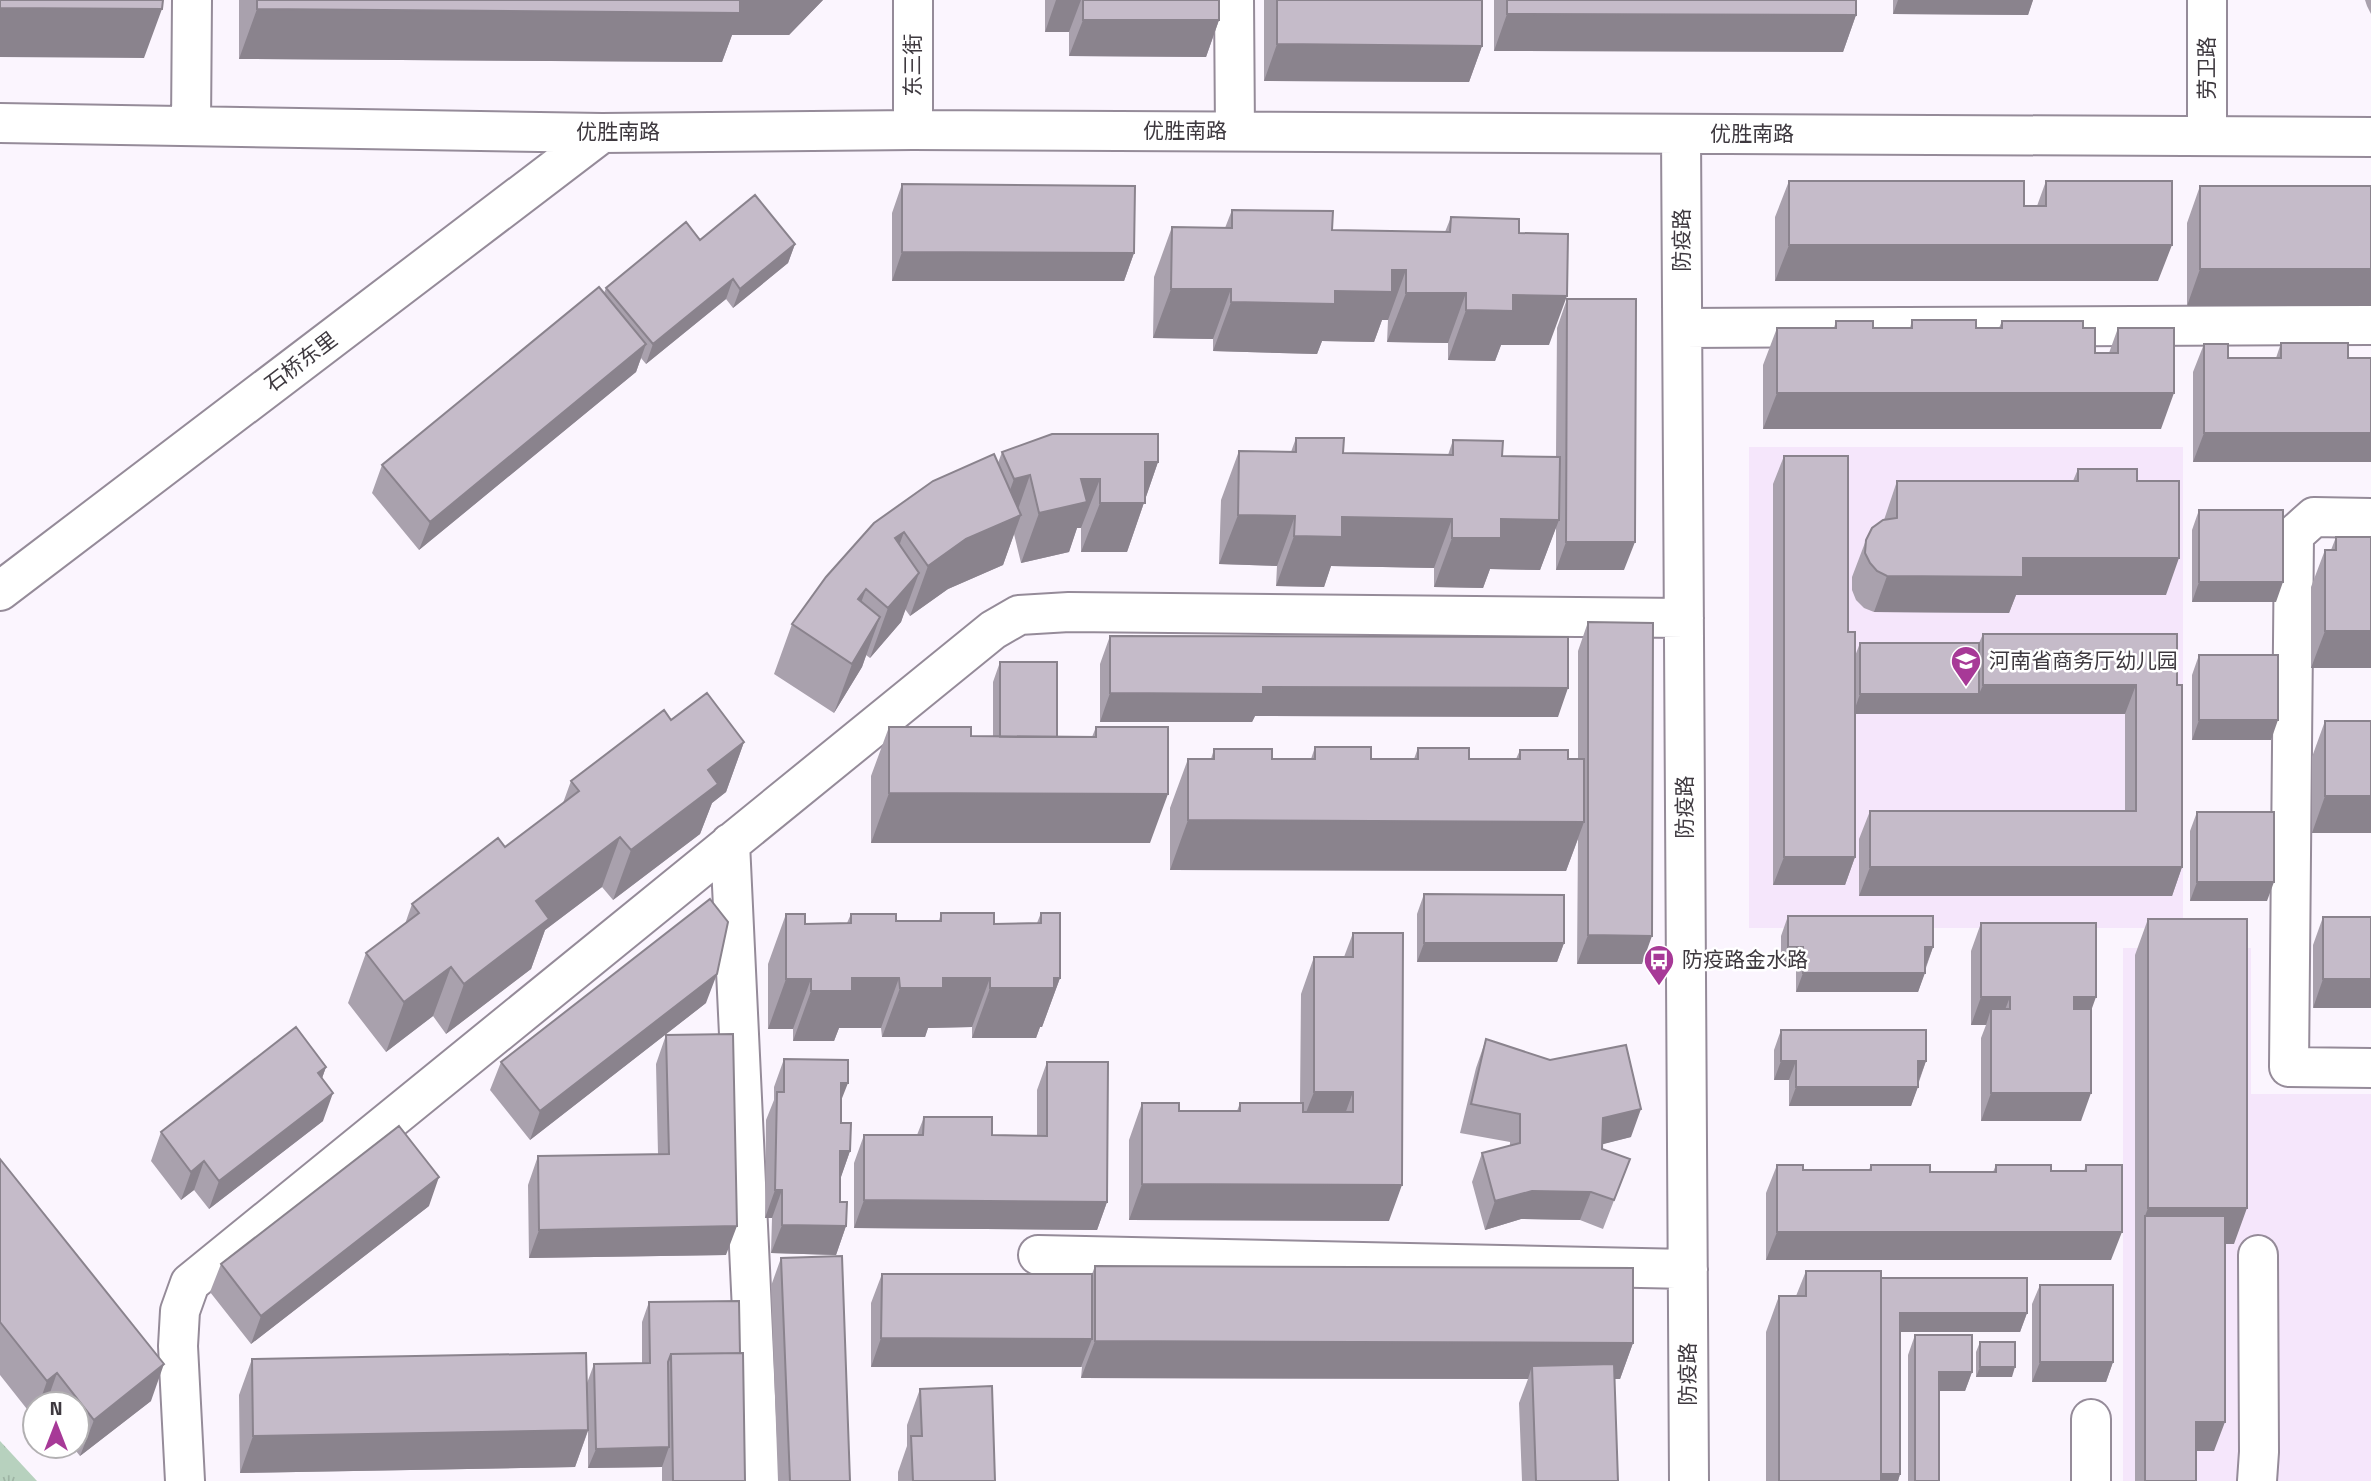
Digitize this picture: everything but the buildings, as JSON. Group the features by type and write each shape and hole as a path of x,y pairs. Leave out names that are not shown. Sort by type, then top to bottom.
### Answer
{"street":[{"path":"191,0 191,125"},
{"name":"东三街","path":"913,0 913,130"},
{"path":"1234,0 1235,131"},
{"name":"劳卫路","path":"2207,0 2207,136"},
{"name":"优胜南路","path":"0,123 602,133 913,130 2371,137"},
{"name":"石桥东里","path":"0,591 602,133"},
{"name":"防疫路","path":"1681,134 1689,1481"},
{"path":"1682,328 2371,325"},
{"path":"2371,517 2314,517 2294,536 2289,1067 2371,1068"},
{"path":"185,1481 178,1346 180,1311 190,1283 993,630 1018,615 1083,612 1684,618"},
{"path":"730,843 760,1481"},
{"path":"1038,1255 1688,1269"},
{"path":"2257,1481 2258,1255"},
{"path":"2091,1419 2091,1481"}],"shaded area":[{"name":"河南省商务厅幼儿园","path":"1749,447 2183,447 2183,928 1749,928"},
{"path":"2123,948 2251,948 2251,1094 2371,1094 2371,1481 2123,1481"}],"green space":[{"path":"0,1441 37,1481 0,1481"}],"place":[{"name":"河南省商务厅幼儿园","path":"1966,688"},
{"name":"防疫路金水路","path":"1659,987"}]}
